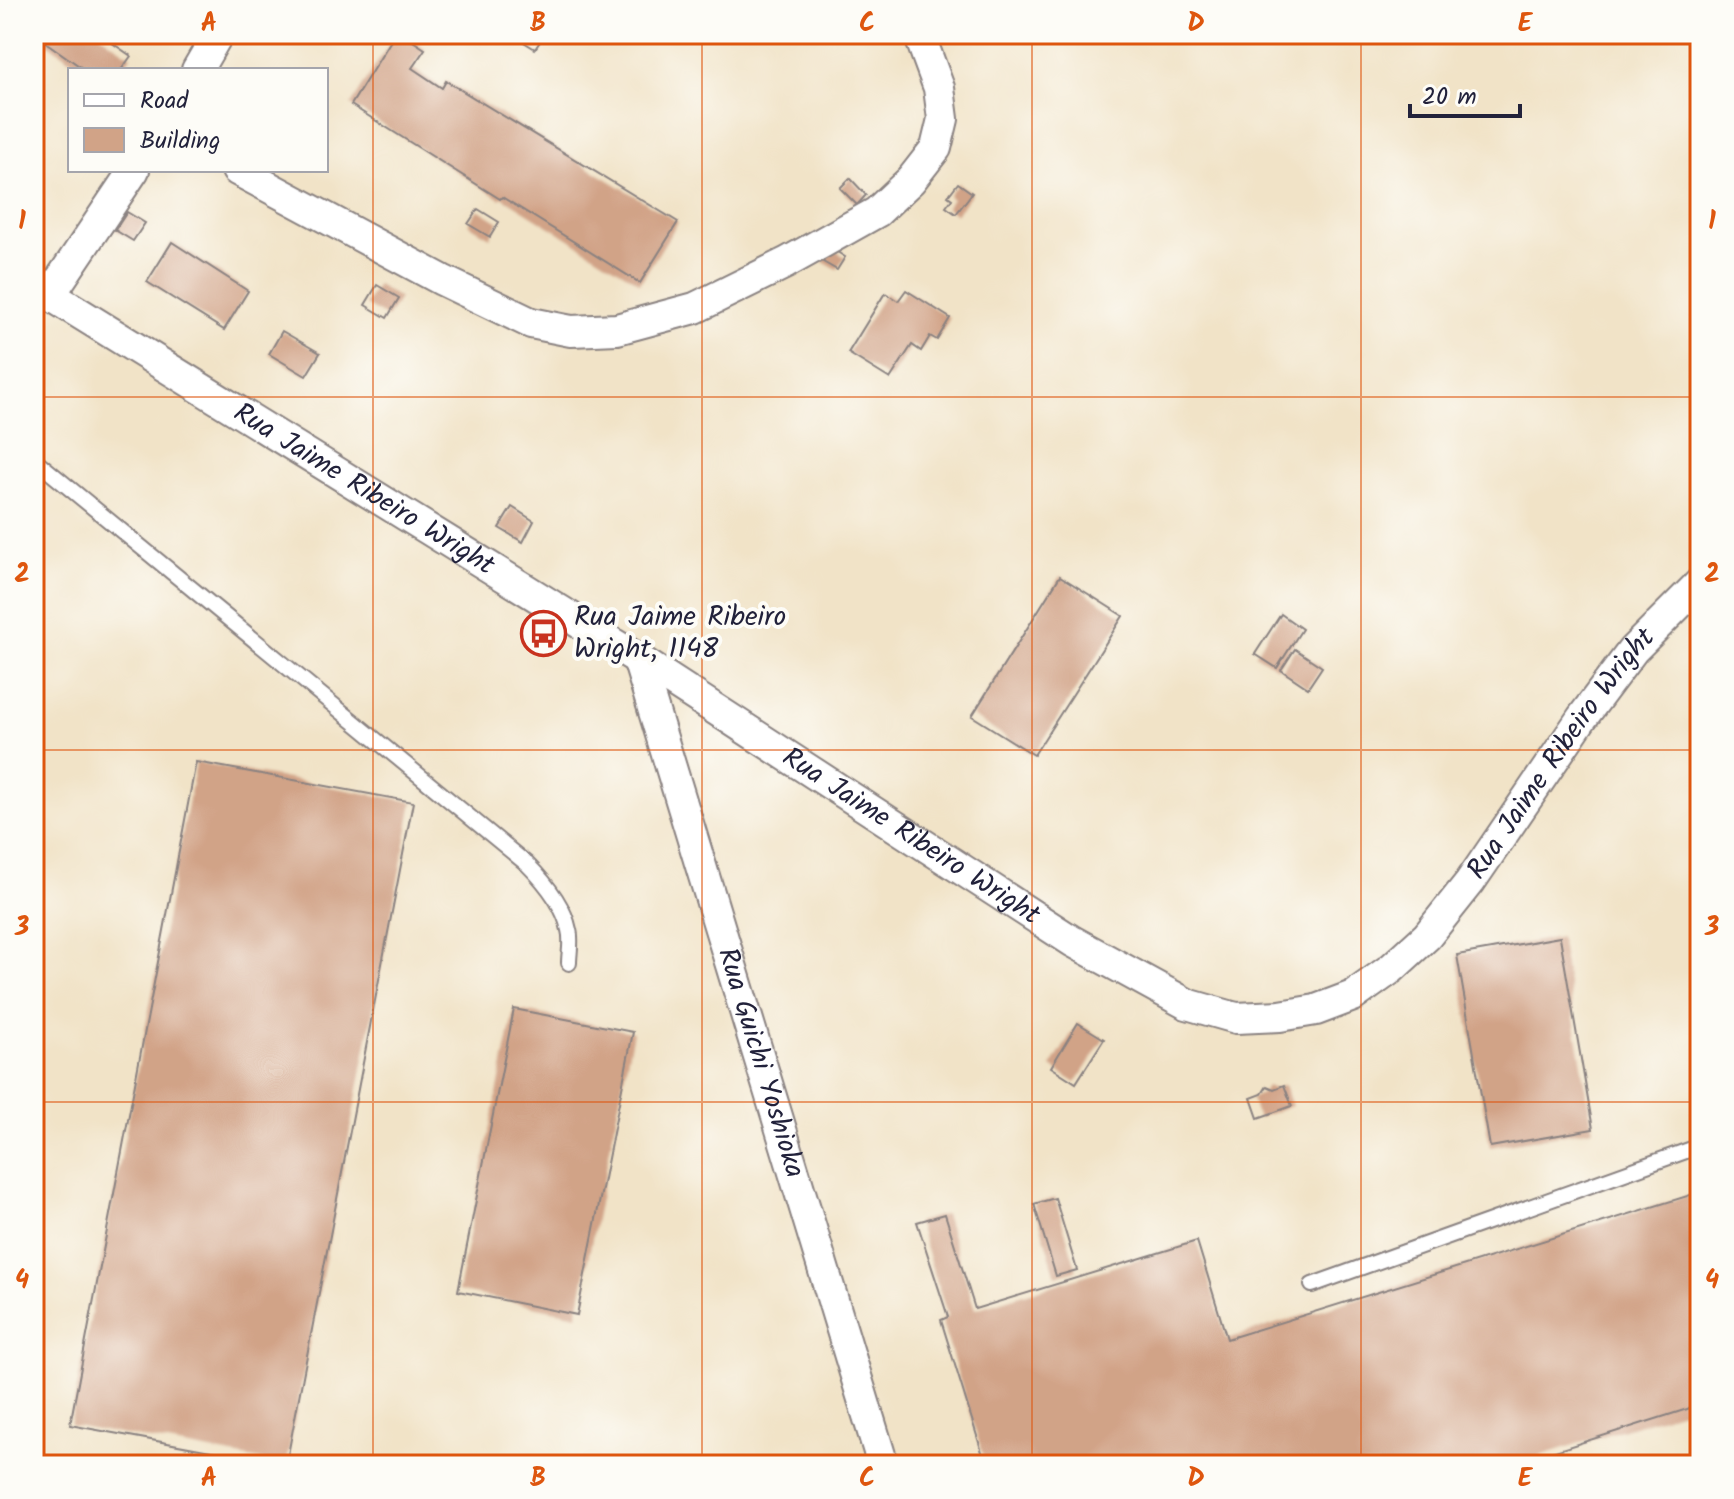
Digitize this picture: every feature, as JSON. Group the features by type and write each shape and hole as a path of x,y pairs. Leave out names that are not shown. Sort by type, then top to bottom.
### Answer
{"street":[{"path":"198,68 218,34"},
{"path":"241,172 442,280 531,323 571,331 617,329 695,308 786,263 877,212 911,180 936,148 943,119 939,88 919,34"},
{"path":"42,290 132,172"},
{"name":"Rua Jaime Ribeiro Wright","path":"42,290 638,659 1072,941 1187,1004 1236,1018 1316,1010 1353,996 1392,968 1427,936 1470,882 1582,718 1633,650 1700,583"},
{"name":"Rua Guichi Yoshioka","path":"638,659 883,1465"}],"lane":[{"path":"34,459 527,864 544,881 561,909 570,931 569,963"},
{"path":"1312,1285 1700,1146"}],"building":[{"path":"34,34 99,34 131,56 122,68 82,68"},
{"path":"395,34 402,34 425,49 412,68 442,88 446,81 678,222 640,283 351,105"},
{"path":"511,34 545,34 535,49"},
{"path":"850,178 866,195 857,205 840,188"},
{"path":"958,183 972,193 956,214 946,207 952,199 948,196"},
{"path":"478,209 499,222 490,237 468,224"},
{"path":"127,212 145,223 133,241 115,230"},
{"path":"172,242 248,291 224,330 147,282"},
{"path":"831,248 845,257 837,270 823,262"},
{"path":"377,285 399,298 387,318 365,305"},
{"path":"906,290 950,318 937,340 930,336 921,351 912,345 890,379 848,353 885,293 898,301"},
{"path":"282,331 320,353 306,376 269,354"},
{"path":"512,507 534,521 523,542 499,528"},
{"path":"1060,576 1123,616 1034,755 972,716"},
{"path":"1281,614 1302,629 1277,668 1255,654"},
{"path":"1295,649 1322,667 1308,688 1281,670"},
{"path":"196,762 413,802 286,1465 70,1425"},
{"path":"1560,937 1593,1129 1490,1147 1457,955"},
{"path":"514,1009 633,1032 577,1315 458,1291"},
{"path":"1078,1023 1104,1039 1076,1083 1051,1067"},
{"path":"1284,1085 1292,1106 1258,1118 1251,1098 1262,1094 1267,1086 1274,1089"},
{"path":"1700,1192 1700,1405 1511,1465 986,1465 941,1320 948,1317 917,1222 945,1214 975,1309 1197,1241 1227,1339"},
{"path":"1055,1198 1077,1270 1056,1276 1034,1204"}],"place":[{"name":"Rua Jaime Ribeiro Wright, 1148","path":"543,633"}]}
